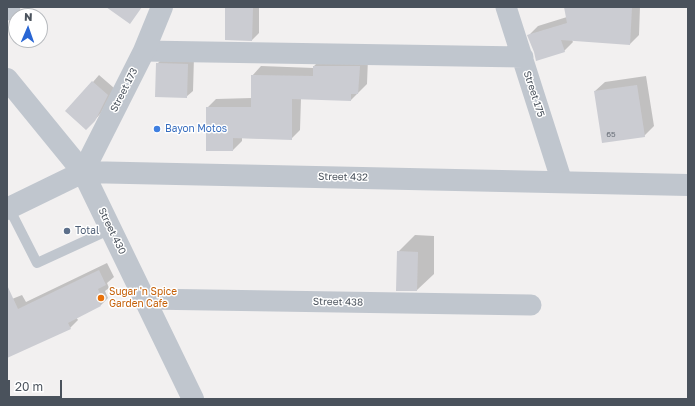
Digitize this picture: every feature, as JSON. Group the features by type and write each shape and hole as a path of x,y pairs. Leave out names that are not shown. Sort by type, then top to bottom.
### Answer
{"street":[{"path":"7,10 10,7"},
{"name":"Street 173","path":"83,172 144,50 162,7"},
{"name":"Street 175","path":"506,7 562,182"},
{"path":"144,50 522,57"},
{"name":"Street 430","path":"7,79 83,172 193,399"},
{"name":"Street 432","path":"8,209 83,172 688,185"},
{"name":"Street 438","path":"144,299 531,305"}],"lane":[{"path":"8,209 37,263 111,229"}],"building":[{"path":"106,7 142,7 130,24"},
{"path":"225,7 253,7 252,41 225,40"},
{"path":"564,7 632,7 630,45 561,40 565,52 536,61 527,35 567,23"},
{"path":"156,63 188,64 187,98 155,97"},
{"path":"313,66 360,66 358,94 351,94 351,101 292,99 292,140 233,138 233,151 206,151 206,107 251,107 251,75 313,76"},
{"path":"92,81 108,95 95,121 86,130 65,111"},
{"path":"637,85 645,137 602,143 594,91"},
{"path":"397,251 418,252 417,291 396,291"},
{"path":"99,270 106,285 98,289 101,296 97,298 101,306 68,323 71,329 7,358 7,285 18,309"}],"place":[{"name":"Bayon Motos","path":"157,129"},
{"name":"Total","path":"67,231"},
{"name":"Sugar 'n Spice Garden Cafe","path":"101,298"}]}
